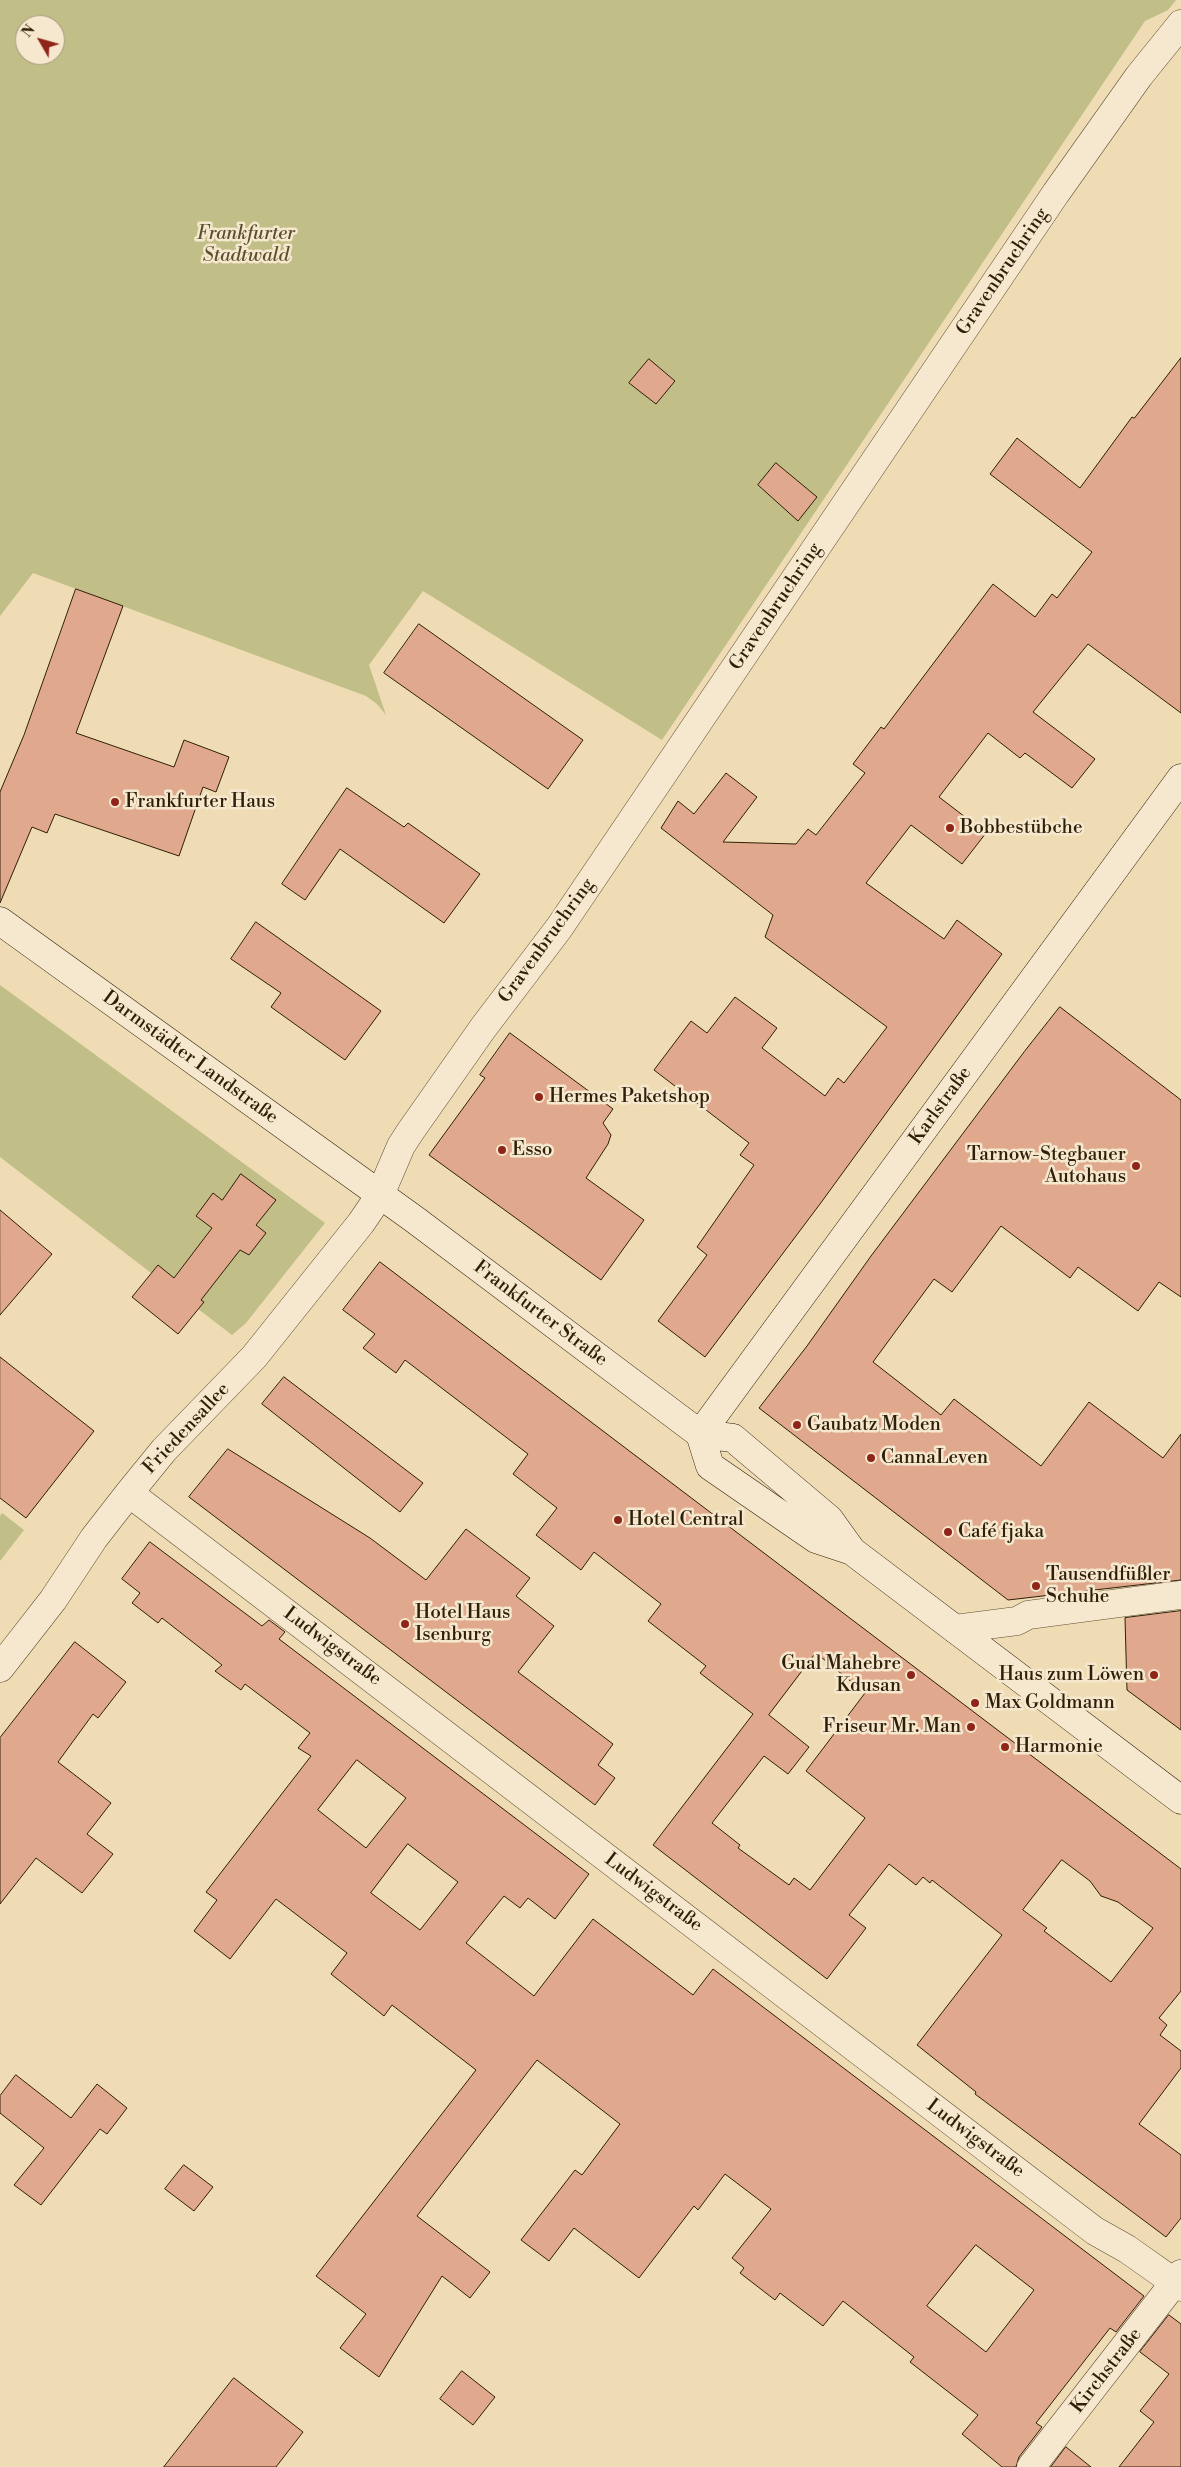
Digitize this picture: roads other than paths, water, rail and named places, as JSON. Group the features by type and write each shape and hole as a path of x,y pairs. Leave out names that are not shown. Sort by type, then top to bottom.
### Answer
{"street":[{"name":"Gravenbruchring","path":"380,1195 401,1146 410,1132 483,1028 558,928 1056,193 1139,76 1181,24"},
{"name":"Karlstraße","path":"700,1434 1181,778"},
{"name":"Darmstädter Landstraße","path":"0,921 380,1195"},
{"name":"Frankfurter Straße","path":"380,1195 700,1434"},
{"name":"Friedensallee","path":"0,1668 53,1600 94,1538 129,1493 164,1450 259,1351 361,1223 380,1195"},
{"path":"700,1434 710,1466 816,1539 852,1550 1181,1800"},
{"name":"Ludwigstraße","path":"129,1493 1095,2231 1179,2281"},
{"path":"955,1629 1017,1621 1028,1615 1181,1595"},
{"name":"Kirchstraße","path":"1031,2467 1179,2281"}],"place":[{"name":"Frankfurter Haus","path":"115,802"},
{"name":"Bobbestübche","path":"950,828"},
{"name":"Hermes Paketshop","path":"539,1097"},
{"name":"Esso","path":"502,1150"},
{"name":"Tarnow-Stegbauer Autohaus","path":"1136,1166"},
{"name":"Gaubatz Moden","path":"797,1425"},
{"name":"CannaLeven","path":"871,1458"},
{"name":"Hotel Central","path":"618,1520"},
{"name":"Café fjaka","path":"948,1532"},
{"name":"Tausendfüßler Schuhe","path":"1036,1586"},
{"name":"Hotel Haus Isenburg","path":"405,1624"},
{"name":"Gual Mahebre Kdusan","path":"911,1675"},
{"name":"Haus zum Löwen","path":"1154,1675"},
{"name":"Max Goldmann","path":"975,1703"},
{"name":"Friseur Mr. Man","path":"971,1727"},
{"name":"Harmonie","path":"1005,1747"}],"park label":[{"name":"Frankfurter Stadtwald","path":"246,245"}]}
